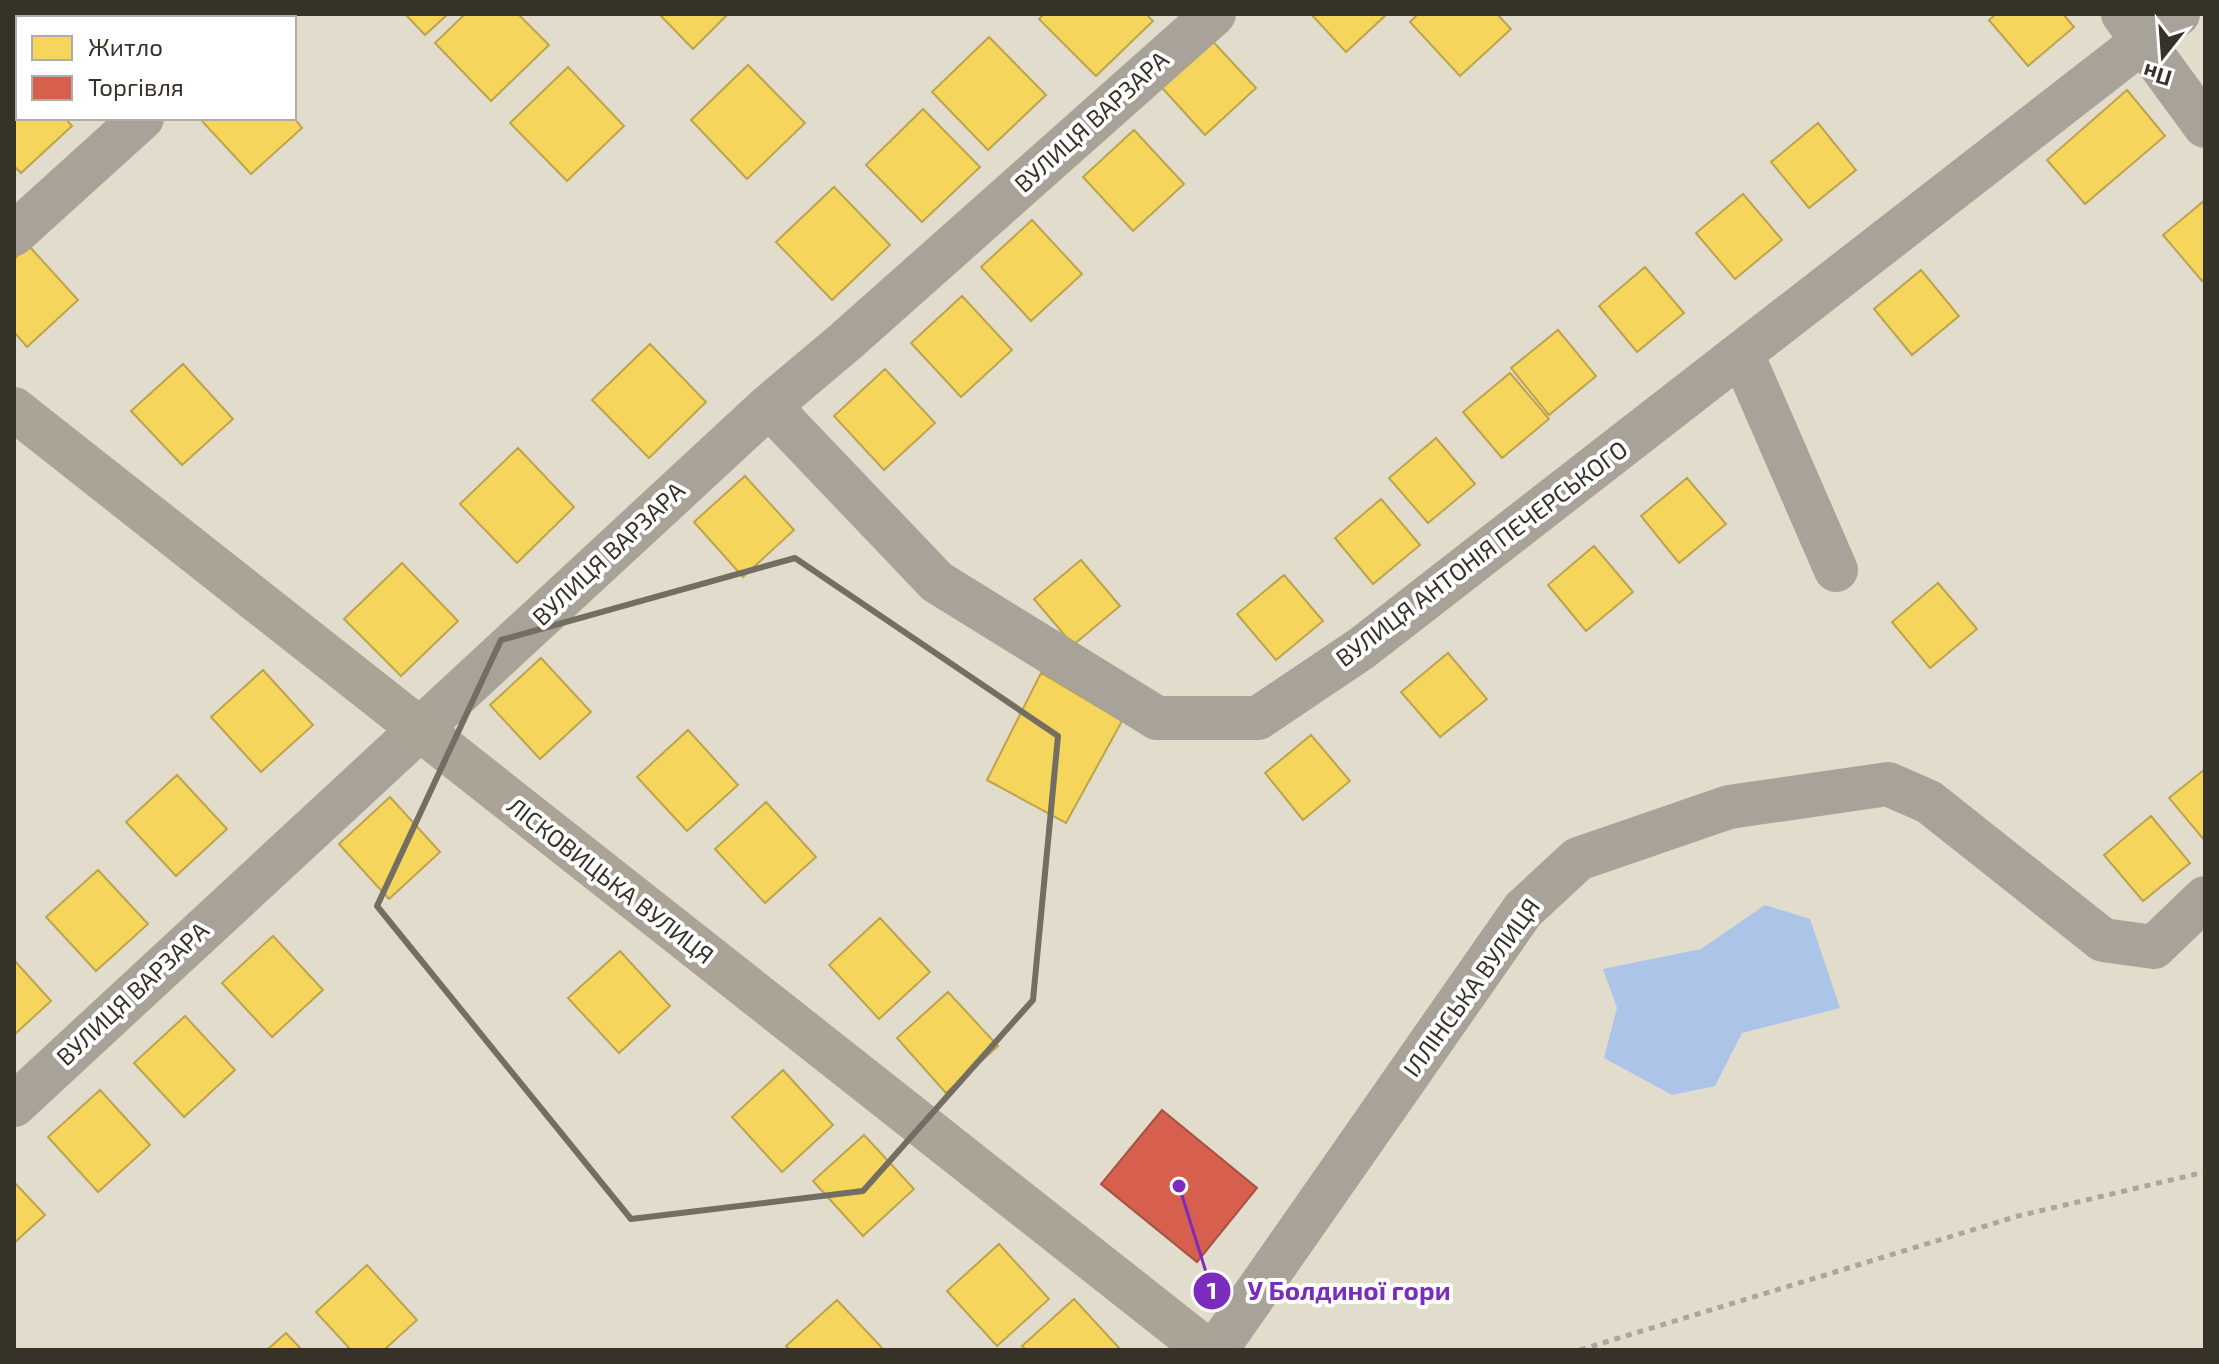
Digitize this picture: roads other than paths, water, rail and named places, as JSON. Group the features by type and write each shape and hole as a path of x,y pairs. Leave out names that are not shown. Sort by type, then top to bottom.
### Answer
{"main road":[{"name":"ЛІСКОВИЦЬКА ВУЛИЦЯ","path":"14,409 417,730 1207,1350"}],"street":[{"name":"ВУЛИЦЯ ВАРЗАРА","path":"14,1105 769,406 1214,14"},
{"name":"ВУЛИЦЯ АНТОНІЯ ПЕЧЕРСЬКОГО","path":"769,406 937,582 1157,718 1258,718 1362,648 1742,354 2149,23"},
{"path":"2149,23 2205,126"},
{"path":"14,234 140,120"},
{"path":"1742,354 1836,570"},
{"name":"ІЛЛІНСЬКА ВУЛИЦЯ","path":"1216,1350 1523,910 1578,859 1729,807 1888,784 1929,802 2103,940 2154,947 2205,898"}],"water":[{"path":"1765,905 1810,919 1840,1008 1742,1033 1715,1086 1672,1095 1604,1058 1617,1008 1603,969 1701,949"}],"place":[{"name":"У Болдиної гори","path":"1179,1186"}]}
